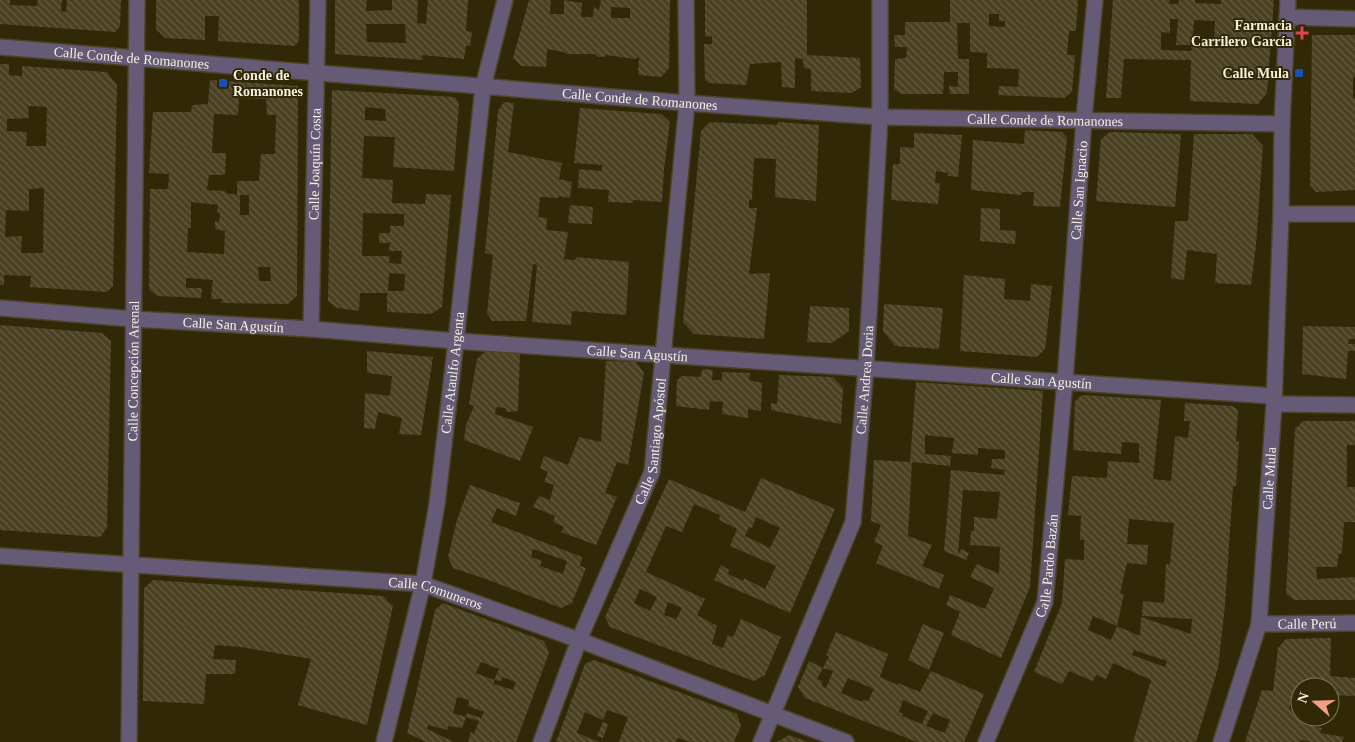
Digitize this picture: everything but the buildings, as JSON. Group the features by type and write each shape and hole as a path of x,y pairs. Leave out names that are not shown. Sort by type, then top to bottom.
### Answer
{"street":[{"name":"Calle Concepción Arenal","path":"129,742 137,0"},
{"name":"Calle Joaquín Costa","path":"311,329 318,0"},
{"name":"Calle Ataulfo Argenta","path":"384,742 423,584 437,504 483,87 505,0"},
{"name":"Calle Santiago Apóstol","path":"541,742 579,640 652,472 687,103 686,0"},
{"name":"Calle Andrea Doria","path":"761,742 853,522 866,367 880,117 880,0"},
{"name":"Calle San Ignacio","path":"1065,381 1084,119 1095,0"},
{"name":"Calle Mula","path":"1221,742 1259,624 1274,400 1281,214 1282,124 1288,0"},
{"path":"1287,17 1355,19"},
{"name":"Calle Conde de Romanones","path":"0,47 483,87 880,117 1084,119 1282,124"},
{"path":"1281,214 1355,214"},
{"name":"Calle San Agustín","path":"0,308 133,319 311,329 456,341 1065,381 1355,406"},
{"name":"Calle Pardo Bazán","path":"986,742 1045,602 1065,381"},
{"name":"Calle Comuneros","path":"0,556 423,584 579,640 846,742"},
{"name":"Calle Perú","path":"1259,624 1355,623"}],"place":[{"name":"Farmacia Carrilero García","path":"1302,33"},
{"name":"Calle Mula","path":"1299,73"},
{"name":"Conde de Romanones","path":"223,83"}]}
